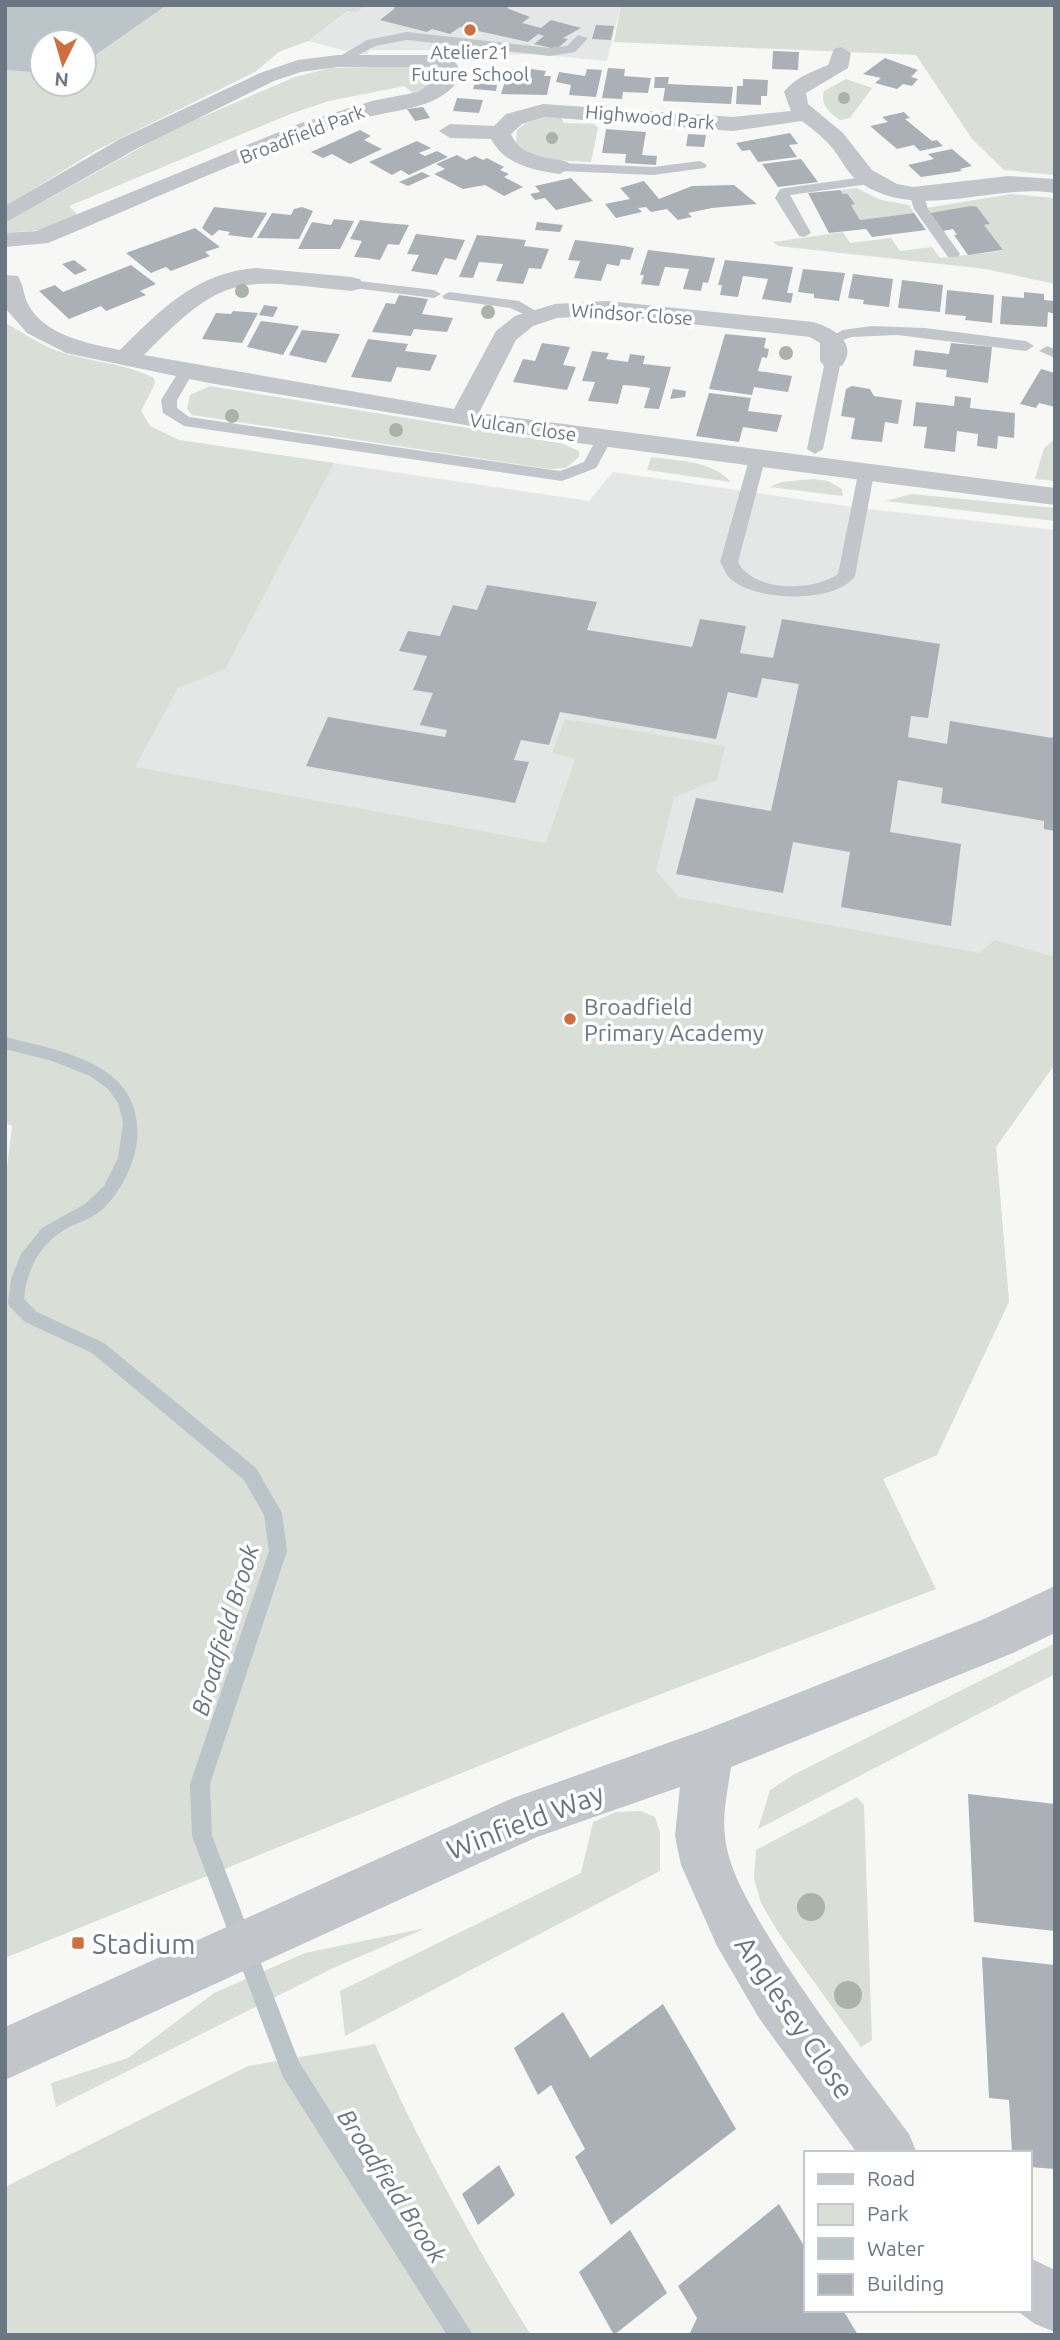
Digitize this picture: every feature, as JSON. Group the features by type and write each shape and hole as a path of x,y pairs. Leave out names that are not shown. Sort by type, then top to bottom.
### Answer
{"street":[{"path":"841,53 838,68 804,84 795,92 798,106 835,138 860,171 871,180 901,192 916,193 1013,182 1055,186"},
{"path":"5,216 167,123 267,77 298,66 338,61 443,64"},
{"name":"Broadfield Park","path":"14,240 40,238 309,128 369,108 425,97 446,82 448,66 443,64"},
{"name":"Highwood Park","path":"500,133 514,119 542,110 733,124 806,114"},
{"path":"450,131 500,133 502,141 517,155 560,167"},
{"path":"126,359 159,326 215,284 256,275 305,289 351,284"},
{"name":"Vulcan Close","path":"8,294 27,321 53,338 89,352 186,371 604,439 1055,497"},
{"name":"Windsor Close","path":"463,418 505,335 537,316 578,307 813,330 826,333 833,351"},
{"name":"Winfield Way","path":"5,2054 530,1815 710,1752 997,1637 1055,1609"},
{"name":"Anglesey Close","path":"710,1752 700,1809 700,1836 706,1865 735,1928 777,2000 889,2151"},
{"path":"1032,2288 1055,2305"}],"lane":[{"path":"338,61 360,47 394,38 418,37 468,45 558,52 571,49 582,38"},
{"path":"443,64 468,45"},
{"path":"560,167 653,171 700,165"},
{"path":"804,233 782,198 785,192 871,180"},
{"path":"916,193 920,209 953,254"},
{"path":"351,284 521,305 537,316"},
{"path":"815,449 833,351 843,332 881,330 1026,346"},
{"path":"186,371 169,400 169,410 184,422 562,476 590,465 604,439"},
{"path":"757,460 729,562 734,573 748,582 801,591 829,588 846,576 866,474"}],"shaded area":[{"name":"Atelier21 Future School","path":"366,5 621,5 607,61 534,54 479,56 450,50 369,50 368,54 357,54 308,41 349,11 356,13"},
{"name":"Broadfield Primary Academy","path":"146,396 141,411 150,426 179,440 589,501 613,472 860,508 1055,530 1055,1064 996,1147 1009,1302 510,1636 5,541"}],"green space":[{"path":"167,5 366,5 356,13 348,11 308,41 279,52 255,72 95,151 5,207 5,70 28,72 28,98 98,98 98,53"},
{"path":"621,5 1055,5 1055,175 1004,170 972,139 916,55 614,42"},
{"path":"423,66 434,74 426,87 414,94 404,86 329,101 293,113 69,206 78,215 41,230 5,233 5,223 174,129 295,77 330,68"},
{"path":"846,79 872,88 850,118 840,120 826,108 823,96 824,91"},
{"path":"543,117 561,118 564,123 594,124 598,128 591,162 541,157 516,143 517,130 526,123"},
{"path":"856,188 881,200 909,205 914,213 860,220 851,205 855,204 849,194 843,194 840,190"},
{"path":"1011,194 1055,198 1055,284 986,269 778,246 773,242 843,232 850,243 891,238 900,251 932,247 940,258 1002,251 984,225 990,224 977,207 930,213 926,208"},
{"name":"Broadfield Primary Academy","path":"5,323 58,351 131,369 154,378 155,384 141,411 150,426 179,440 334,463 225,669 178,688 135,767 546,843 575,759 552,753 565,719 725,746 717,780 674,797 656,871 679,897 979,953 995,940 1055,957 1055,1064 996,1147 1009,1302 937,1455 883,1479 936,1589 585,1723 5,1958 5,1184 12,1126 5,1122"},
{"path":"210,386 561,443 579,451 579,457 566,468 550,469 192,415 187,409 190,395"},
{"path":"1055,439 1055,481 1035,479 1044,448"},
{"path":"651,457 704,465 731,482 647,470"},
{"path":"814,479 828,481 842,489 843,496 770,487 781,482"},
{"path":"912,494 1055,508 1055,521 885,501"},
{"path":"1055,1643 1055,1674 758,1829 770,1790 793,1775"},
{"path":"857,1797 864,1805 872,2040 861,2047 778,1932 761,1903 754,1878 756,1850"},
{"path":"641,1811 655,1817 660,1832 660,1871 345,2036 340,1991 581,1873 593,1822 616,1812"},
{"path":"426,1928 331,1969 56,2107 51,2083 128,2058 214,1993 305,1953"},
{"path":"375,2044 448,2192 531,2335 5,2335 5,2187 248,2066"}],"water":[{"path":"5,5 167,5 98,53 98,28 28,28 28,72 5,70"}],"building":[{"path":"395,5 511,5 507,8 530,17 522,23 541,28 551,20 581,28 563,38 568,39 559,47 551,48 534,44 544,36 538,34 528,42 460,27 450,34 432,29 427,32 380,20 394,9"},
{"path":"596,25 614,26 611,40 592,39"},
{"path":"773,51 799,52 798,70 772,69"},
{"path":"885,58 918,70 911,77 918,79 912,86 903,84 897,89 875,83 881,78 863,74"},
{"path":"608,68 625,69 624,76 651,78 648,93 623,92 622,99 602,98"},
{"path":"509,69 522,69 520,77 529,77 531,69 546,71 544,76 551,76 547,95 501,94"},
{"path":"587,69 602,70 596,97 569,95 571,85 556,82 559,72 585,76"},
{"path":"655,77 669,77 668,84 733,87 731,104 663,101 665,88 654,88"},
{"path":"743,79 768,80 767,96 761,96 761,105 736,104 737,86 743,86"},
{"path":"475,83 497,85 496,91 473,89"},
{"path":"457,98 483,100 479,113 453,111"},
{"path":"423,107 430,118 415,121 407,109"},
{"path":"904,112 910,118 905,119 932,141 937,140 943,146 920,151 914,145 897,149 870,126 888,122 882,117"},
{"path":"606,129 646,132 642,155 657,156 656,165 625,163 626,154 602,153"},
{"path":"360,130 371,136 364,140 382,149 350,164 332,154 323,158 311,152"},
{"path":"790,133 798,144 789,145 797,157 758,162 750,150 742,151 736,143"},
{"path":"688,134 706,135 704,147 686,146"},
{"path":"417,141 431,148 419,153 425,156 437,151 448,157 409,175 401,170 392,175 369,162"},
{"path":"952,149 972,166 960,169 962,171 921,177 908,165 934,159 928,154"},
{"path":"457,155 466,160 475,156 483,160 487,158 504,167 500,170 509,174 504,177 523,187 504,196 485,185 463,189 434,174 445,169 436,164"},
{"path":"801,159 818,182 778,187 762,164"},
{"path":"422,172 430,176 408,186 399,182"},
{"path":"571,178 593,201 556,210 545,198 535,200 530,194 540,192 535,186"},
{"path":"644,181 659,199 692,186 734,185 757,204 712,208 688,213 692,217 678,220 667,209 651,212 646,207 638,208 642,212 616,218 605,204 630,199 620,188"},
{"path":"840,190 843,194 848,194 855,204 851,205 860,220 914,213 926,230 872,237 866,229 829,233 808,193"},
{"path":"214,207 267,213 252,238 228,235 230,232 219,230 212,236 202,228"},
{"path":"302,207 313,211 299,239 257,238 272,213 291,215 294,209"},
{"path":"977,207 990,224 984,225 1003,250 968,255 954,235 957,235 953,229 943,231 930,213"},
{"path":"334,219 354,221 340,249 298,249 312,222 331,225"},
{"path":"360,220 409,225 399,245 388,244 380,260 354,257 362,241 350,239"},
{"path":"537,222 563,225 560,232 535,230"},
{"path":"195,228 220,247 205,252 210,256 171,271 166,267 151,273 126,253"},
{"path":"416,234 465,240 456,260 445,258 437,275 411,271 419,255 407,254"},
{"path":"477,235 526,240 524,246 549,249 541,269 529,268 523,284 496,281 503,264 479,262 473,278 459,277"},
{"path":"575,240 634,248 630,260 621,259 619,266 607,264 601,281 574,278 580,261 568,260"},
{"path":"648,250 715,258 708,283 703,282 701,291 683,289 689,269 665,267 659,286 641,284 644,275 640,275"},
{"path":"74,260 87,270 75,275 62,264"},
{"path":"725,260 793,267 787,293 793,293 791,303 762,299 768,279 743,276 738,297 720,295 722,285 718,285"},
{"path":"131,265 156,284 140,291 146,295 106,311 101,306 69,319 39,291 55,285 63,292"},
{"path":"803,269 845,273 839,301 814,298 814,294 798,292"},
{"path":"853,274 893,279 889,307 863,304 864,300 848,298"},
{"path":"902,280 943,285 940,312 898,308"},
{"path":"947,290 994,295 992,323 965,320 966,316 945,314"},
{"path":"1024,292 1044,294 1044,300 1055,301 1055,314 1048,312 1047,327 1000,324 1002,296 1024,298"},
{"path":"399,295 428,299 422,314 453,318 447,332 414,329 411,336 372,332 386,303 395,304"},
{"path":"264,305 278,307 273,317 259,315"},
{"path":"233,311 258,313 242,343 202,339 216,313 231,314"},
{"path":"261,321 299,326 283,355 247,347"},
{"path":"302,330 340,334 326,363 289,355"},
{"path":"725,334 766,338 764,348 769,349 767,358 762,357 758,371 792,376 788,392 754,387 752,395 709,389"},
{"path":"368,339 408,344 405,351 437,355 430,371 397,367 391,382 351,377"},
{"path":"542,343 570,347 563,365 576,367 567,390 513,382 523,359 535,361"},
{"path":"951,343 992,347 988,383 946,377 947,370 913,366 915,350 949,354"},
{"path":"592,351 609,353 606,359 628,362 630,354 645,356 643,364 671,367 659,409 644,408 650,388 636,386 623,385 618,404 588,401 595,382 582,381"},
{"path":"1041,369 1055,373 1055,407 1039,403 1036,408 1020,404"},
{"path":"852,386 870,389 874,396 902,400 898,424 885,422 882,442 851,439 855,418 841,416 846,389"},
{"path":"673,389 686,391 685,397 670,399"},
{"path":"709,393 751,398 748,411 782,415 777,432 743,427 739,442 696,436"},
{"path":"955,396 971,398 970,408 1015,413 1014,438 998,436 997,449 977,446 978,434 957,431 955,452 924,448 927,427 913,426 916,402 954,406"},
{"path":"487,585 597,602 587,630 692,647 700,619 746,626 740,653 773,658 782,619 940,644 928,718 911,716 908,737 947,744 950,721 1052,738 1055,732 1055,831 1044,829 1044,821 941,803 943,788 898,780 890,832 961,844 951,926 841,907 850,852 793,842 783,893 676,874 696,798 771,811 799,684 762,678 757,698 728,692 716,739 560,712 549,745 521,740 514,760 529,762 515,803 306,766 328,717 445,737 447,730 420,725 433,693 413,690 427,656 399,651 408,631 440,636 453,605 477,610"},
{"path":"968,1794 1055,1804 1055,1931 974,1922"},
{"path":"982,1957 1055,1965 1055,2169 1032,2167 1032,2151 1012,2151 1009,2100 989,2098"},
{"path":"663,2004 736,2129 611,2225 575,2157 585,2149 551,2085 538,2095 514,2048 563,2012 590,2058"},
{"path":"499,2165 515,2195 478,2225 462,2194"},
{"path":"779,2204 804,2246 804,2312 844,2312 858,2335 689,2335 697,2318 678,2286"},
{"path":"630,2230 667,2293 614,2335 579,2272"}],"waterway":[{"name":"Broadfield Brook","path":"5,1043 52,1055 96,1072 113,1085 125,1101 131,1123 126,1158 114,1182 91,1209 58,1226 39,1241 22,1268 16,1302 31,1317 98,1348 250,1474 273,1513 278,1551 200,1784 202,1836 291,2069 461,2335"}],"place":[{"name":"Atelier21 Future School","path":"470,30"},
{"name":"Broadfield Primary Academy","path":"570,1019"},
{"name":"Stadium","path":"78,1943"}]}
